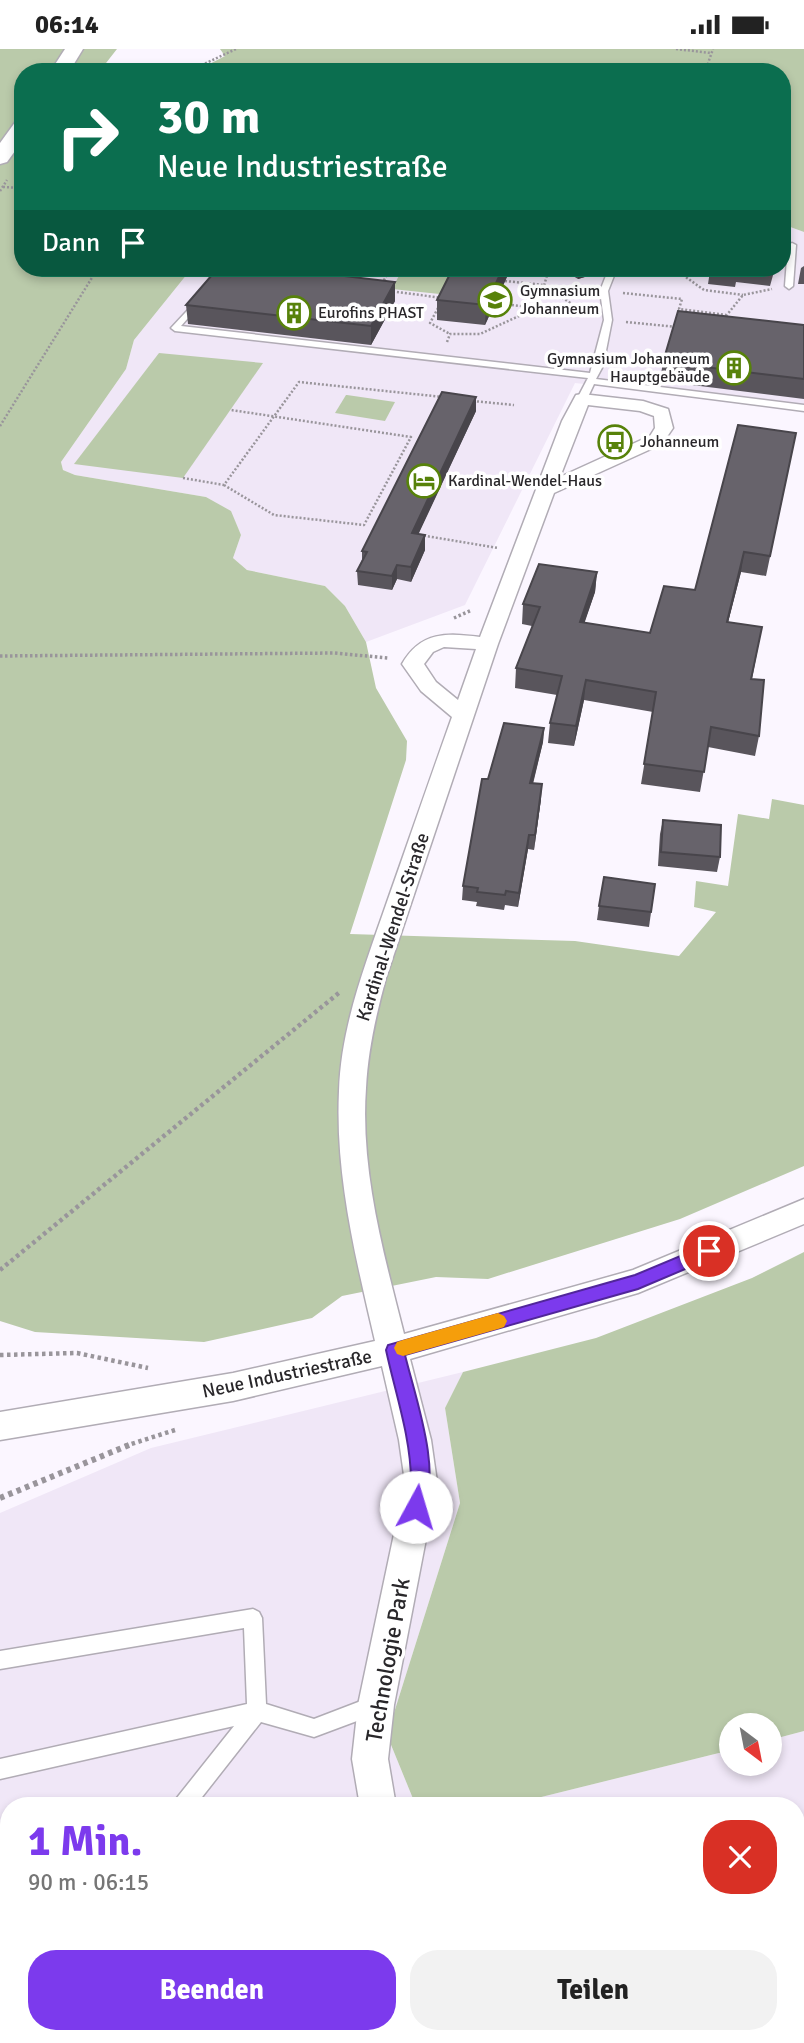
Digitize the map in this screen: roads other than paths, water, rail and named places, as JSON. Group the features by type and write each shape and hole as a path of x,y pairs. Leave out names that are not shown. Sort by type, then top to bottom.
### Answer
{"main road":[{"path":"0,158 14,138"}],"street":[{"name":"Kardinal-Wendel-Straße","path":"395,1350 370,1258 354,1163 352,1090 359,1030 373,978 488,644 571,421 582,399"},
{"path":"545,490 640,449 664,432 666,422 662,413 643,406 582,399"},
{"path":"465,716 416,674 413,664 418,652 431,643 452,640 488,644"},
{"name":"Neue Industriestraße","path":"0,1426 233,1387 395,1350 638,1281 804,1211"},
{"name":"Technologie Park","path":"376,1797 370,1759 376,1705 421,1482 415,1440 395,1350"}],"lane":[{"path":"791,259 792,245 804,250"},
{"path":"582,399 598,366 608,318 604,291 609,277"},
{"path":"789,286 790,277"},
{"path":"207,291 175,328 439,358 804,408"},
{"path":"0,1660 253,1618 257,1711 190,1797"},
{"path":"0,1769 257,1711 314,1728 376,1705"}],"place":[{"name":"Gymnasium Johanneum","path":"495,300"},
{"name":"Eurofins PHAST","path":"294,313"},
{"name":"Gymnasium Johanneum Hauptgebäude","path":"734,368"},
{"name":"Johanneum","path":"615,442"},
{"name":"Kardinal-Wendel-Haus","path":"424,481"}]}
